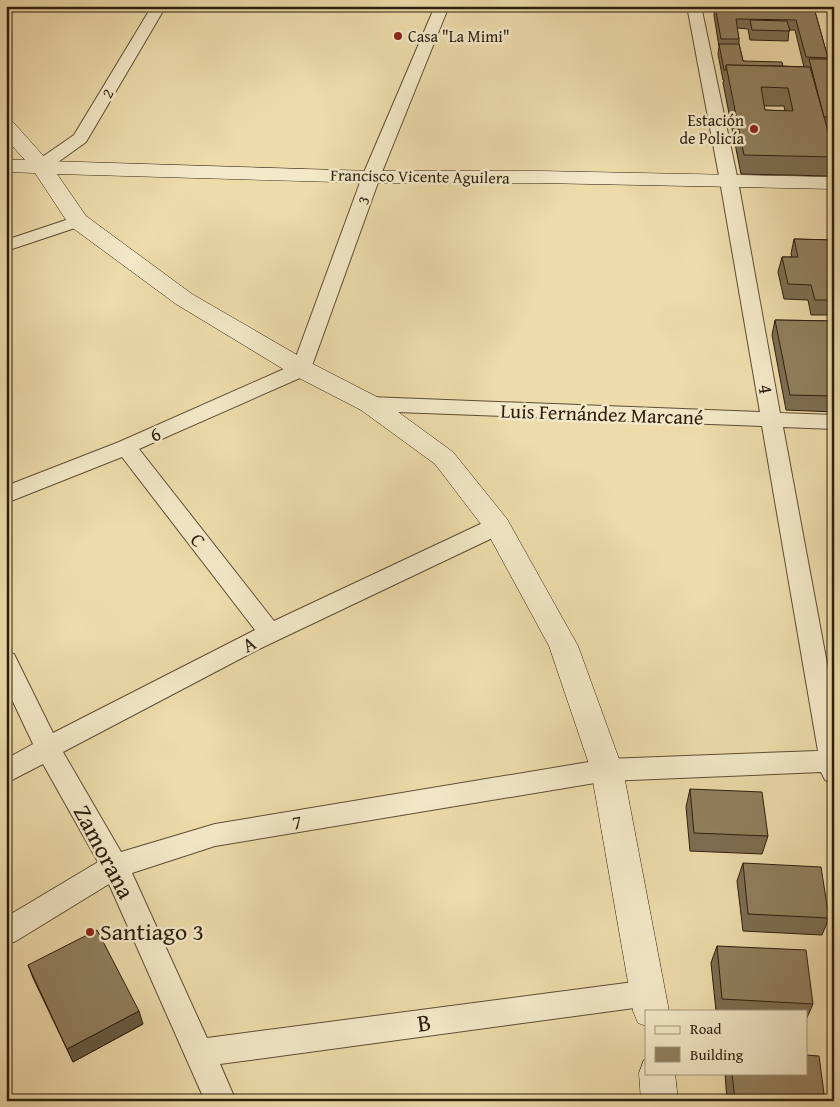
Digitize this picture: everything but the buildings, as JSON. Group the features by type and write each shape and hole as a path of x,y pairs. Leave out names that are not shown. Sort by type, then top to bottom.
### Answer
{"main road":[{"path":"6,126 41,166 78,221 184,299 302,369 370,404 444,458 497,526 563,646 608,770 650,1002"},
{"name":"Francisco Vicente Aguilera","path":"6,166 371,176 834,183"},
{"path":"657,1074 660,1101"}],"street":[{"name":"2","path":"41,166 80,138 159,6"},
{"name":"3","path":"302,369 371,176 442,6"},
{"name":"4","path":"694,6 729,181 833,765"},
{"path":"800,6 834,7"},
{"path":"6,246 78,221"},
{"name":"6","path":"6,495 126,448 302,369"},
{"name":"Luis Fernández Marcané","path":"370,404 834,422"},
{"name":"C","path":"126,448 270,633"},
{"name":"A","path":"6,772 47,748 270,633 497,526"},
{"name":"Zamorana","path":"6,661 47,748 115,866 221,1101"},
{"name":"7","path":"6,932 115,866 215,836 608,770 833,765"},
{"name":"B","path":"199,1053 650,1002"}],"place":[{"name":"Casa \"La Mimi\"","path":"398,36"},
{"name":"Estación de Policía","path":"754,129"},
{"name":"Santiago 3","path":"90,932"}]}
